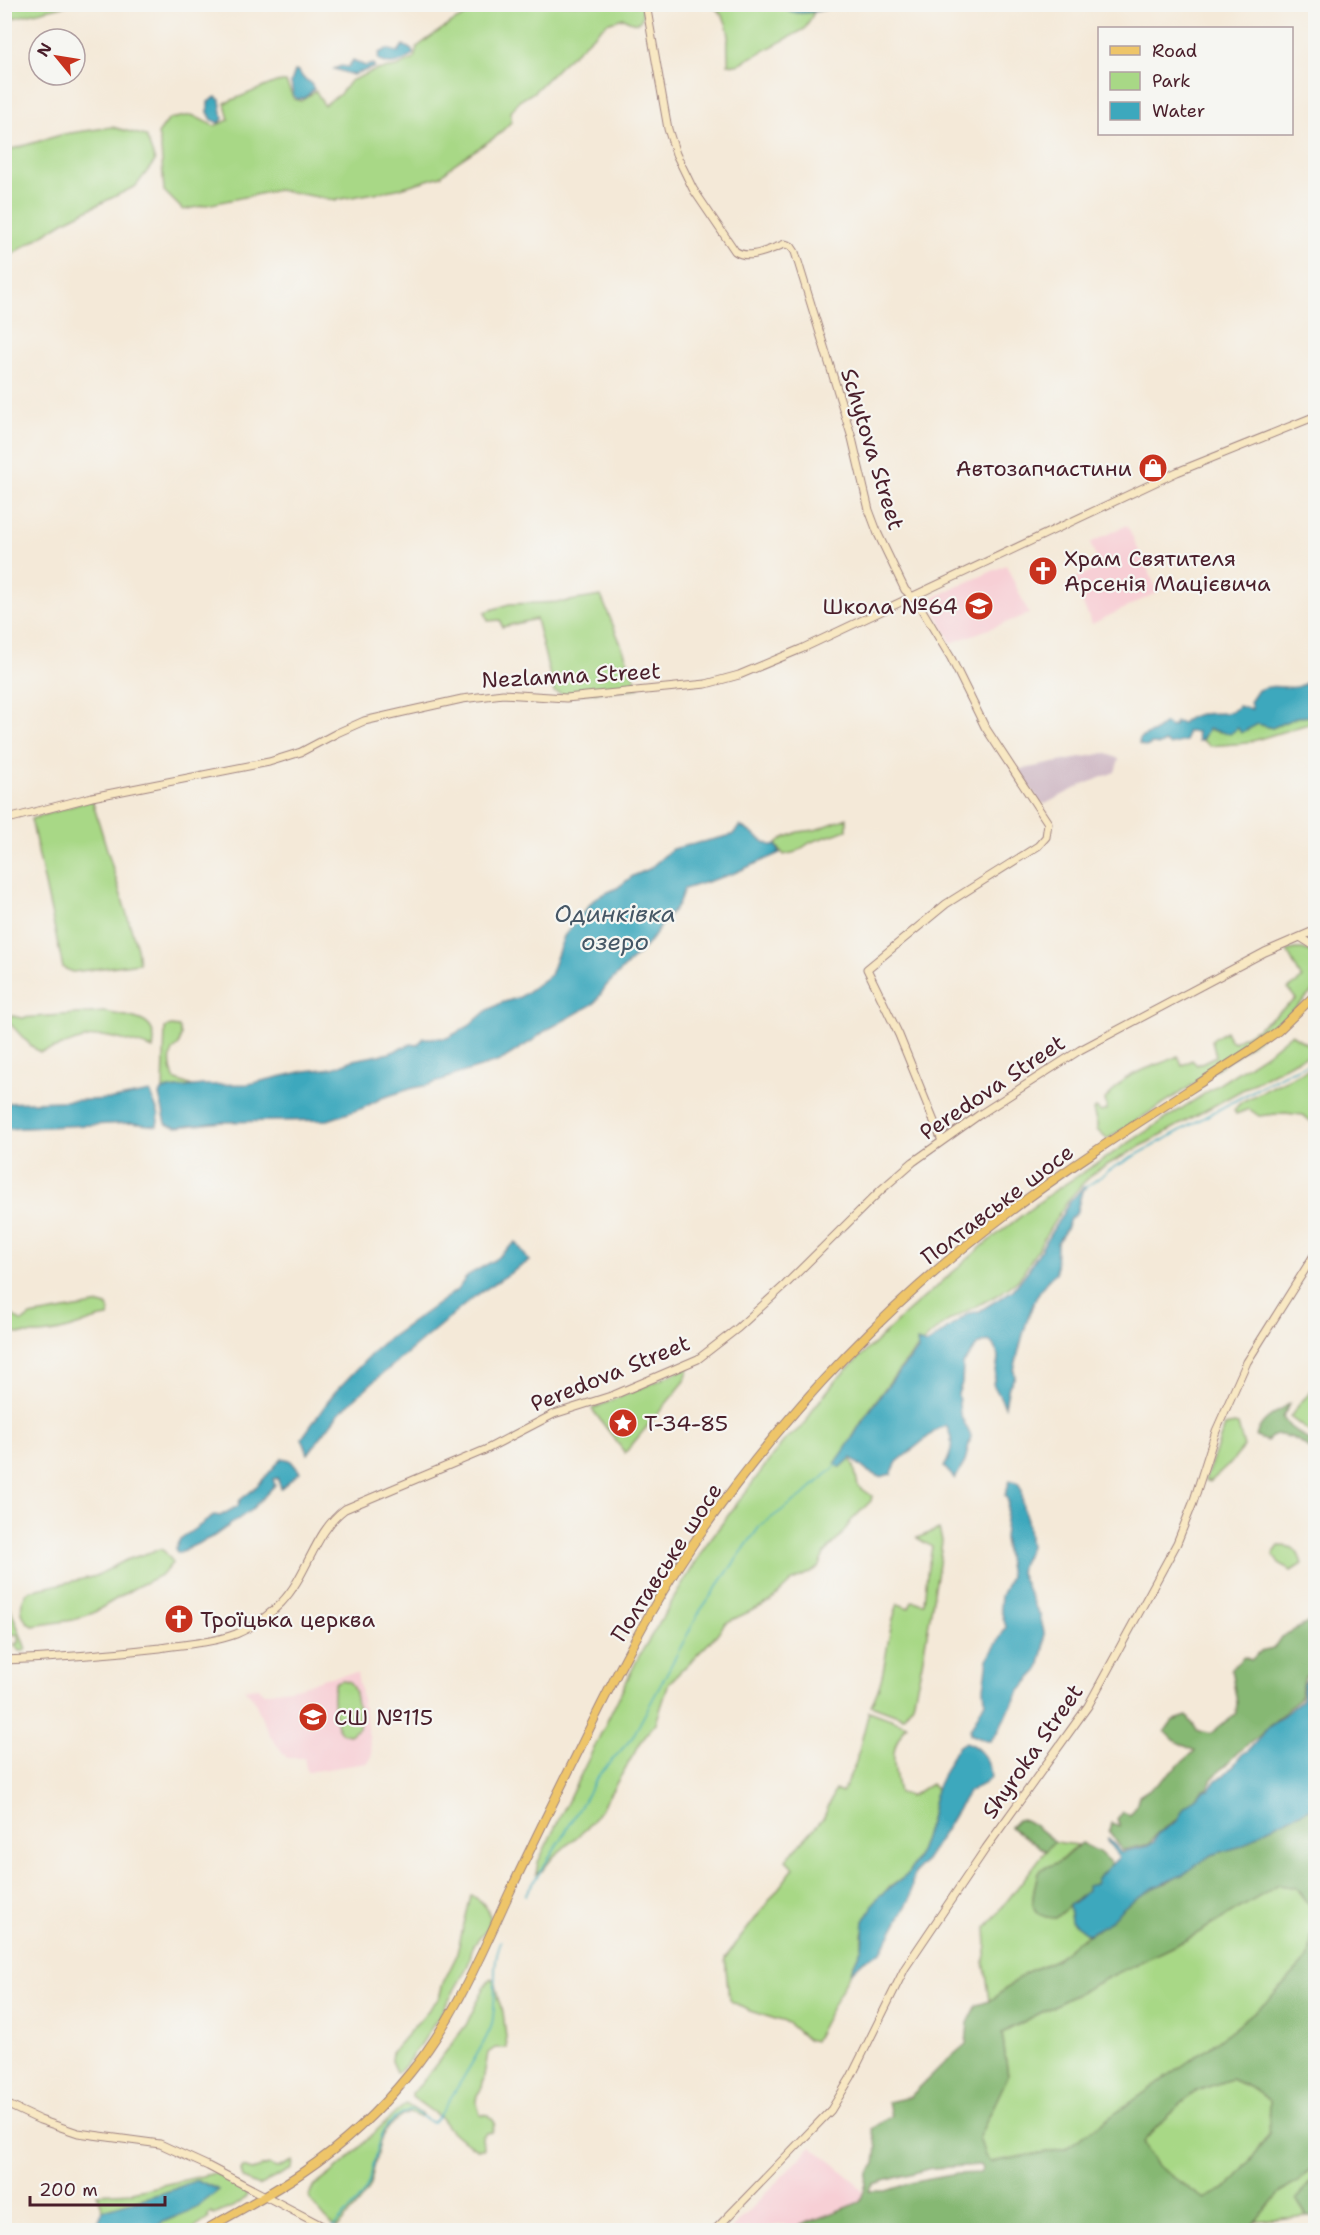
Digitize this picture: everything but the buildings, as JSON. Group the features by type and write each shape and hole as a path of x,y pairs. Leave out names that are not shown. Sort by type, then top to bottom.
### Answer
{"main road":[{"name":"Полтавське шосе","path":"205,2230 306,2170 358,2127 398,2088 427,2051 471,1977 611,1684 662,1593 719,1508 811,1393 889,1314 972,1241 1049,1184 1270,1036 1299,1012 1316,994"}],"street":[{"name":"Schytova Street","path":"646,4 668,129 675,154 693,189 735,251 742,256 749,256 784,244 791,246 795,252 852,438 868,510 878,534 905,590 912,595 951,658 986,727 1048,823 1043,842 946,904 867,969 899,1035 942,1141"},
{"name":"Nezlamna Street","path":"4,820 92,797 269,762 301,752 364,722 462,699 503,694 566,698 706,684 739,675 801,649 1177,472 1316,416"},
{"name":"Peredova Street","path":"4,1660 99,1655 182,1645 224,1638 249,1627 267,1615 286,1597 330,1522 345,1509 485,1450 540,1420 614,1395 698,1359 738,1328 785,1285 913,1162 1014,1091 1080,1050 1204,984 1316,930"},
{"path":"1300,937 1316,946"},
{"name":"Shyroka Street","path":"715,2230 831,2110 851,2078 905,1968 986,1848 1088,1706 1177,1543 1187,1520 1216,1431 1247,1362 1316,1252"},
{"path":"4,2103 40,2120 78,2133 160,2144 208,2166 330,2230"}],"shaded area":[{"path":"1127,525 1158,592 1092,624 1072,580 1100,567 1090,543"},
{"name":"Школа №64","path":"1006,565 1029,614 951,643 930,599"},
{"path":"1105,753 1119,759 1115,772 1082,785 1045,804 1040,802 1018,770"},
{"name":"СШ №115","path":"357,1673 372,1753 371,1759 367,1763 307,1772 304,1758 287,1758 270,1736 253,1698 244,1689 258,1688 264,1693 301,1687 325,1678"},
{"path":"811,2146 854,2180 868,2199 787,2230 779,2230 786,2224 766,2227 769,2230 731,2230"}],"green space":[{"path":"5,4 67,4 67,5 5,20"},
{"path":"502,4 642,5 642,16 640,22 637,23 623,18 607,23 534,92 519,101 511,112 511,122 497,136 454,164 441,176 397,189 335,200 278,190 183,210 164,191 158,134 169,119 192,115 214,126 229,120 225,103 276,82 286,82 294,99 301,101 316,91 324,105 340,94 350,81 376,70 397,67 414,59 417,47 457,20 490,6"},
{"path":"711,5 778,5 797,13 814,12 805,29 737,65 728,64 727,26 724,18"},
{"path":"112,127 146,136 155,161 136,186 65,221 5,259 5,151 64,134"},
{"path":"601,596 639,688 566,695 554,692 536,619 502,627 500,620 488,621 485,612 509,604 563,602"},
{"path":"1315,716 1315,722 1246,743 1210,746 1202,740 1208,729 1218,732 1258,724 1272,728 1297,717"},
{"path":"92,800 137,948 139,963 73,972 63,968 31,819"},
{"path":"847,818 847,830 811,842 796,852 784,855 776,845 782,839 798,832 815,830"},
{"path":"1295,949 1315,953 1315,989 1292,1011 1268,1032 1216,1070 1107,1139 1097,1130 1093,1110 1096,1108 1101,1112 1107,1110 1105,1099 1125,1079 1178,1056 1182,1066 1192,1060 1197,1065 1216,1056 1212,1040 1226,1031 1230,1040 1234,1042 1255,1030 1296,999 1288,989 1302,979 1287,951"},
{"path":"105,1012 133,1017 147,1024 154,1038 153,1049 99,1036 40,1052 5,1019 5,1014 21,1018"},
{"path":"179,1027 181,1035 179,1045 171,1056 174,1079 192,1086 163,1090 165,1028"},
{"path":"1291,1034 1315,1049 1315,1053 1296,1060 1098,1170 1073,1194 1018,1280 1001,1293 944,1324 918,1348 889,1382 846,1450 854,1466 858,1486 872,1496 871,1501 824,1554 818,1568 791,1582 770,1602 725,1623 714,1638 669,1683 656,1723 644,1737 601,1809 586,1829 536,1874 538,1862 639,1656 706,1545 783,1442 805,1424 814,1408 836,1380 902,1317 986,1243 1051,1193 1269,1052"},
{"path":"1315,1066 1315,1125 1303,1115 1285,1113 1259,1116 1249,1109 1236,1114 1234,1110 1241,1102"},
{"path":"100,1304 107,1306 110,1311 108,1317 46,1333 5,1332 5,1315 12,1315 22,1322 30,1316"},
{"path":"689,1367 685,1381 625,1453 592,1409"},
{"path":"1315,1388 1315,1436 1290,1417"},
{"path":"1289,1404 1283,1418 1290,1427 1315,1445 1315,1454 1292,1438 1278,1435 1267,1441 1256,1437 1264,1421"},
{"path":"1238,1425 1244,1447 1231,1463 1210,1482 1205,1480 1225,1426"},
{"path":"939,1529 942,1541 922,1663 913,1704 903,1717 871,1705 881,1680 890,1629 898,1604 909,1608 912,1601 924,1603 932,1547 917,1538"},
{"path":"1279,1546 1295,1550 1302,1564 1291,1571 1279,1564 1273,1554"},
{"path":"160,1549 173,1562 163,1574 134,1588 93,1613 73,1620 33,1626 25,1619 22,1605 29,1591 96,1576 126,1560"},
{"path":"4,1599 8,1602 26,1649 24,1651 19,1651 14,1644 18,1643 18,1635 5,1636"},
{"path":"1315,1619 1315,1668 1305,1677 1300,1697 1258,1737 1237,1753 1211,1780 1208,1789 1203,1789 1177,1819 1156,1834 1150,1844 1122,1850 1109,1831 1111,1823 1120,1826 1117,1820 1123,1812 1130,1815 1136,1807 1139,1796 1156,1785 1195,1751 1175,1741 1165,1731 1172,1721 1187,1716 1197,1730 1210,1734 1236,1713 1237,1703 1231,1669 1244,1657 1251,1660 1260,1652 1273,1649 1281,1637"},
{"path":"343,1680 349,1682 353,1687 358,1712 359,1728 350,1735 339,1730 334,1712 334,1686 336,1682"},
{"path":"869,1711 907,1725 894,1750 899,1793 911,1796 931,1784 936,1789 930,1820 917,1858 907,1875 887,1889 862,1934 862,1947 814,2041 806,2039 788,2023 750,2011 729,2000 725,1958 794,1868 786,1860 824,1817 835,1790 842,1793 856,1762"},
{"path":"1315,1802 1315,1913 1315,2167 1298,2182 1279,2193 1248,2230 789,2230 860,2202 867,2174 875,2164 877,2147 872,2129 891,2116 888,2102 910,2097 966,2044 968,2023 977,2005 990,2001 1027,1972 1055,1960 1076,1942 1106,1924 1130,1902 1155,1887 1169,1882 1211,1855 1242,1846 1266,1829 1313,1807","holes":["1279,1885 1296,1888 1315,1913 1309,1957 1269,2000 1219,2040 1065,2149 991,2162 985,2156 979,2137 1008,2076 1002,2033 1186,1940","1231,2079 1255,2090 1270,2101 1269,2133 1251,2160 1228,2187 1204,2199 1156,2165 1143,2142 1164,2119 1196,2091","981,2165 983,2169 980,2173 957,2174 914,2182 886,2191 869,2191 873,2184 932,2168"]},
{"path":"1022,1819 1056,1842 1051,1844 1046,1851 1010,1827 1017,1820"},
{"path":"1056,1842 1077,1845 1059,1862 1041,1869 1038,1873 1033,1897 1035,1909 1045,1917 1055,1918 1069,1905 1071,1921 1088,1934 1055,1960 1027,1972 990,2001 984,1960 987,1945 986,1928 1051,1844"},
{"path":"1081,1843 1099,1852 1112,1864 1095,1884 1055,1918 1039,1914 1033,1903 1038,1873 1041,1869 1059,1862"},
{"path":"1279,1884 1296,1888 1315,1913 1309,1957 1269,2000 1219,2040 1065,2149 991,2162 984,2156 979,2137 1008,2076 1002,2033 1186,1940"},
{"path":"471,1896 478,1899 487,1909 490,1916 489,1924 473,1947 468,1965 433,2026 405,2066 396,2072 391,2061 392,2052 439,1998 443,1983 456,1957"},
{"path":"491,1978 494,1980 503,2012 507,2048 495,2048 488,2053 482,2088 476,2101 480,2114 489,2115 495,2123 492,2132 482,2137 483,2149 477,2149 459,2138 441,2118 412,2097 412,2093 466,2025"},
{"path":"1231,2079 1255,2090 1270,2101 1269,2133 1251,2160 1228,2187 1204,2199 1156,2165 1143,2142 1164,2119 1196,2091"},
{"path":"406,2104 422,2115 419,2117 409,2113 389,2126 379,2144 367,2192 337,2228 316,2208 311,2199 311,2190"},
{"path":"293,2161 292,2169 258,2186 243,2179 241,2170 243,2167 252,2170 268,2165 277,2168"},
{"path":"1315,2167 1315,2177 1296,2199 1307,2216 1255,2221 1279,2193 1298,2182"},
{"path":"215,2173 241,2187 247,2195 232,2207 214,2215 212,2212 208,2215 209,2218 192,2230 151,2230 163,2222 196,2208 197,2180 169,2191 103,2210 97,2194 132,2192"},
{"path":"1315,2177 1315,2216 1307,2216 1296,2199"}],"water":[{"path":"778,5 841,5 801,13 785,10"},
{"path":"403,45 412,50 413,54 405,60 396,64 386,64 378,59 379,53 386,49 398,52"},
{"path":"353,60 365,66 373,64 375,67 353,75 334,69 341,66 348,67"},
{"path":"295,71 310,82 314,89 305,98 297,99 293,95 291,82"},
{"path":"216,97 220,100 223,119 219,123 212,120 208,112 208,102"},
{"path":"1315,675 1315,716 1297,717 1272,728 1258,724 1241,733 1238,728 1230,734 1208,729 1202,740 1198,741 1197,732 1187,732 1186,741 1169,745 1165,742 1146,747 1139,744 1140,738 1154,732 1165,723 1170,727 1176,722 1182,723 1197,715 1227,712 1238,706 1252,709 1250,702 1258,690 1275,686 1300,686"},
{"name":"Одинківка озеро","path":"740,826 769,844 776,845 780,853 732,874 684,889 679,903 646,946 606,986 595,1003 545,1031 500,1061 382,1098 363,1108 328,1120 223,1122 177,1127 166,1123 159,1095 163,1090 202,1085 248,1084 305,1071 333,1068 353,1060 390,1053 411,1044 417,1045 424,1038 447,1038 469,1026 486,1011 520,997 550,975 564,936 595,898 649,869 672,849 732,835"},
{"path":"150,1092 159,1115 157,1126 131,1123 5,1129 5,1103 113,1099"},
{"path":"1083,1187 1086,1188 1082,1191 1076,1214 1070,1219 1057,1243 1056,1273 1040,1292 1028,1317 1014,1370 1015,1377 1009,1386 1005,1406 993,1384 998,1356 989,1341 977,1345 963,1364 962,1383 958,1394 960,1414 971,1436 965,1462 955,1479 944,1467 951,1447 951,1436 946,1426 939,1428 897,1462 891,1474 879,1477 851,1458 840,1468 835,1463 881,1395 918,1350 917,1341 927,1344 969,1313 978,1312 1013,1290 1029,1269 1069,1203"},
{"path":"516,1242 529,1261 475,1296 373,1382 339,1413 308,1454 302,1438 334,1393 381,1344 457,1290 468,1275 493,1261"},
{"path":"282,1458 290,1460 300,1472 281,1488 277,1478 273,1479 275,1485 251,1510 214,1536 178,1553 175,1549 180,1539 215,1515 220,1516 238,1506 240,1500"},
{"path":"1010,1480 1018,1483 1022,1490 1030,1547 1020,1572 1040,1615 1044,1632 1044,1649 1038,1671 1020,1690 996,1734 990,1741 986,1741 970,1734 970,1730 985,1701 984,1688 988,1659 1006,1627 1000,1607 1001,1596 1010,1577 1004,1538 1008,1501 1005,1495"},
{"path":"1315,1669 1316,1802 1313,1807 1266,1829 1242,1846 1211,1855 1184,1874 1155,1887 1130,1902 1106,1924 1088,1934 1071,1921 1069,1905 1087,1891 1087,1886 1095,1884 1097,1879 1119,1857 1107,1841 1108,1839 1121,1852 1148,1846 1154,1842 1157,1834 1177,1821 1184,1808 1204,1790 1209,1790 1216,1780 1234,1765 1243,1753 1248,1751 1267,1729 1302,1699 1304,1684"},
{"path":"965,1742 975,1747 983,1755 989,1765 991,1777 968,1792 926,1861 919,1867 913,1877 910,1899 881,1952 864,1960 850,1973 862,1947 864,1921 878,1897 907,1875 917,1858 930,1820 936,1789 954,1752"},
{"path":"197,2180 219,2190 196,2208 163,2222 151,2230 95,2230 103,2210 169,2191"}],"waterway":[{"path":"1083,1189 1113,1168 1214,1112 1284,1074 1316,1061"},
{"path":"525,1895 598,1776 632,1738 700,1611 760,1526 806,1493 837,1465"},
{"path":"333,2228 364,2194 371,2177 378,2142 389,2124 398,2116 412,2110 432,2123 474,2059 492,2024 496,1962 501,1941"}],"place":[{"name":"Автозапчастини","path":"1153,468"},
{"name":"Храм Святителя Арсенія Мацієвича","path":"1043,571"},
{"name":"Школа №64","path":"979,606"},
{"name":"Т-34-85","path":"623,1423"},
{"name":"Троїцька церква","path":"179,1619"},
{"name":"СШ №115","path":"313,1717"}]}
